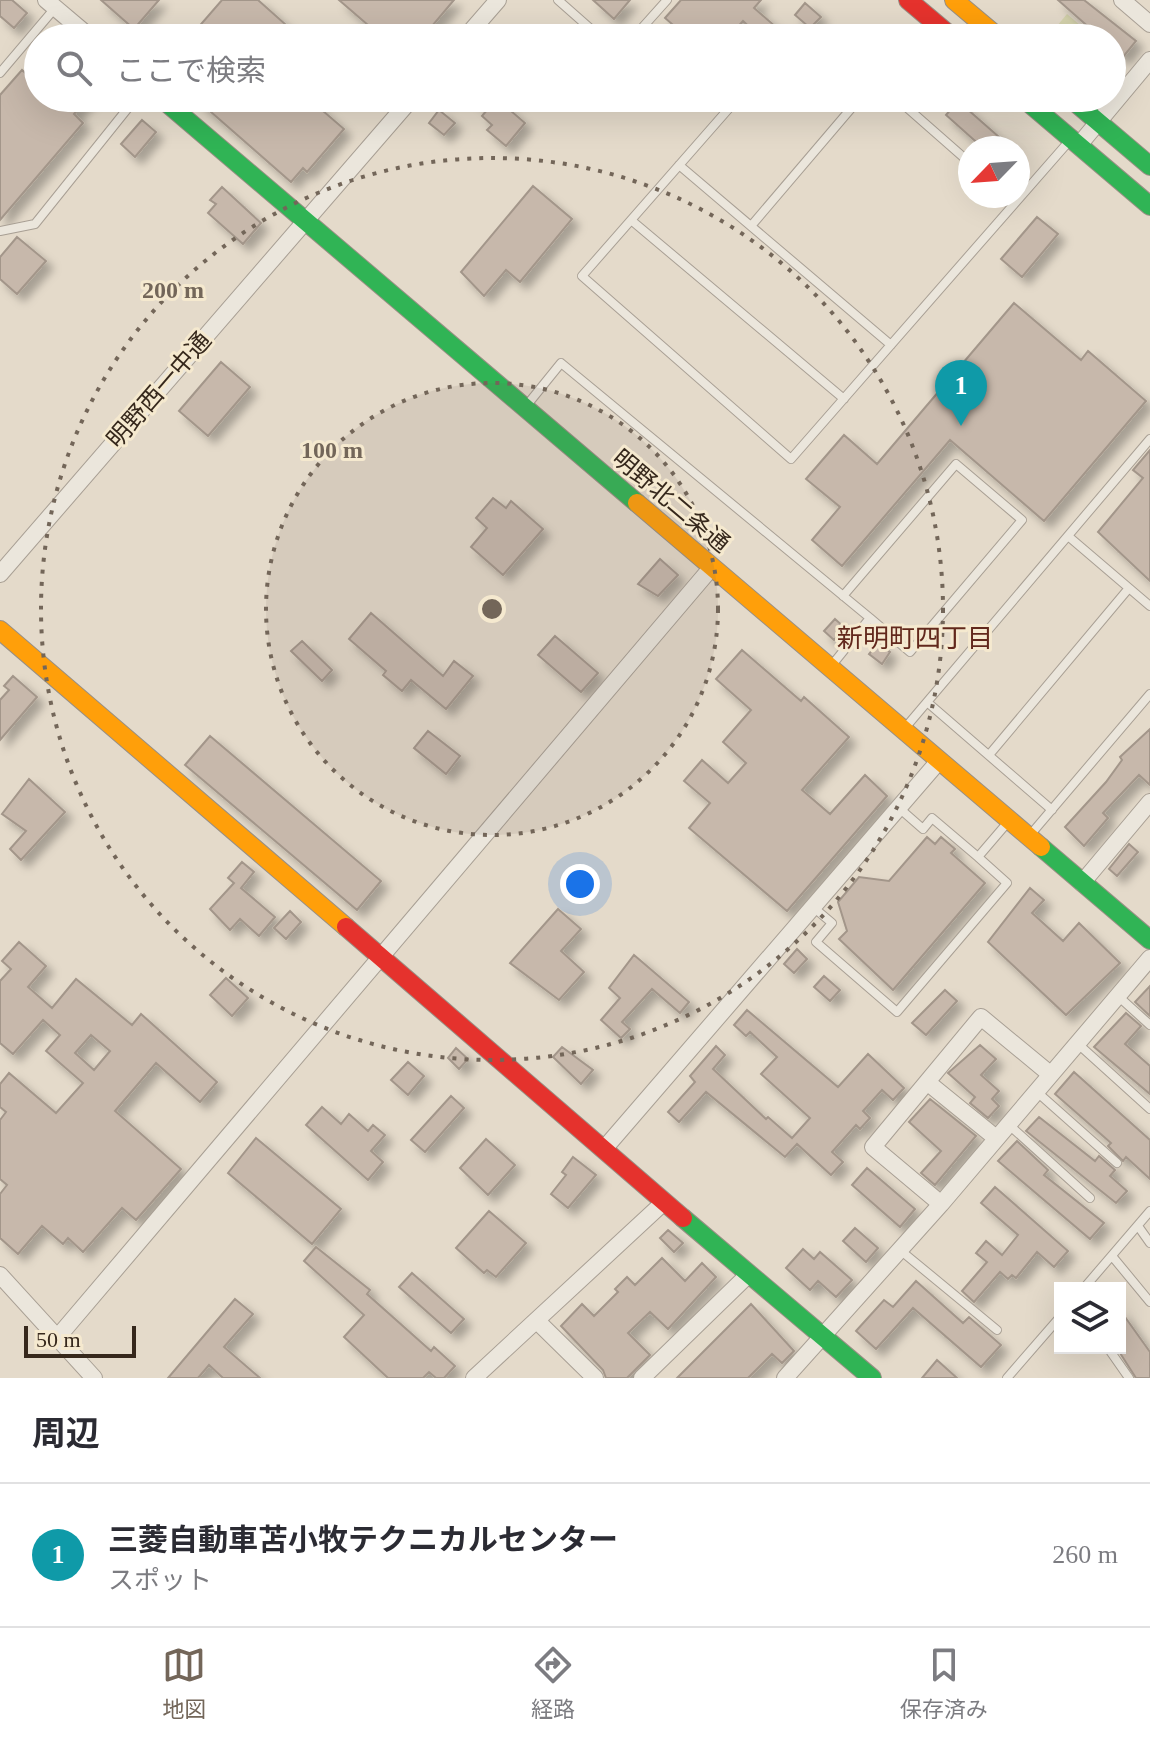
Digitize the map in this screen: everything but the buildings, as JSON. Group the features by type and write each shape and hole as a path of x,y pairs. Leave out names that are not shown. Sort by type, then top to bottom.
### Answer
{"street":[{"path":"477,24 498,0"},
{"path":"908,0 936,24"},
{"path":"954,0 982,24"},
{"path":"1122,0 1150,24"},
{"path":"50,4 74,24"},
{"path":"1126,90 1150,60"},
{"name":"明野北二条通","path":"177,112 1150,940"},
{"name":"明野西一中通","path":"0,574 400,112"},
{"path":"1040,112 1150,206"},
{"path":"1086,112 1150,166"},
{"path":"1075,142 1108,112"},
{"path":"57,1338 384,957 712,567"},
{"path":"0,630 384,957 663,1203 872,1378"},
{"path":"604,1149 938,762"},
{"path":"1082,883 1150,802"},
{"path":"785,1378 941,1204 1150,958"},
{"path":"941,1204 873,1147 981,1017 1050,1074"},
{"path":"927,1082 996,1138"},
{"path":"474,1378 663,1203"},
{"path":"0,1275 94,1378"},
{"path":"642,1378 748,1275"},
{"path":"537,1321 595,1378"}],"lane":[{"path":"558,0 585,24"},
{"path":"646,24 667,0"},
{"path":"36,24 50,4"},
{"path":"0,73 24,40"},
{"path":"0,231 35,224 125,112"},
{"path":"726,112 582,276 791,459 1011,208"},
{"path":"751,226 848,112"},
{"path":"912,112 958,152"},
{"path":"1030,188 1075,142"},
{"path":"679,165 891,345"},
{"path":"631,220 844,399"},
{"path":"524,409 561,363 910,652 1022,520 956,464 843,596"},
{"path":"902,731 1150,439"},
{"path":"1068,536 1150,606"},
{"path":"989,755 1129,588"},
{"path":"829,668 870,618"},
{"path":"1028,838 1150,694"},
{"path":"927,702 1052,810"},
{"path":"813,907 832,923 816,942 897,1012 1007,883 932,818 923,829 899,808"},
{"path":"978,857 1009,821"},
{"path":"1117,995 1150,1025"},
{"path":"1077,1043 1150,1109"},
{"path":"1036,1091 1117,1163"},
{"path":"1008,1124 1090,1198"},
{"path":"1089,1282 1150,1211"},
{"path":"1138,1226 1150,1243"},
{"path":"900,1250 997,1330"},
{"path":"1112,1256 1150,1302"},
{"path":"1007,1378 1054,1324"},
{"path":"1112,1354 1129,1378"}],"shaded area":[{"path":"1067,14 1079,24 1059,24"}],"traffic: fast":[{"path":"177,112 637,503"},
{"path":"1039,112 1150,206"},
{"path":"1086,112 1150,166"},
{"path":"1041,847 1150,940"},
{"path":"683,1218 872,1378"}],"traffic: slow":[{"path":"954,0 982,24"},
{"path":"637,503 1041,847"},
{"path":"0,630 346,927"}],"traffic: jam":[{"path":"908,0 936,24"},
{"path":"346,927 683,1218"}],"place":[{"name":"三菱自動車苫小牧テクニカルセンター","path":"961,426"}],"district":[{"name":"新明町四丁目","path":"915,638"}]}
